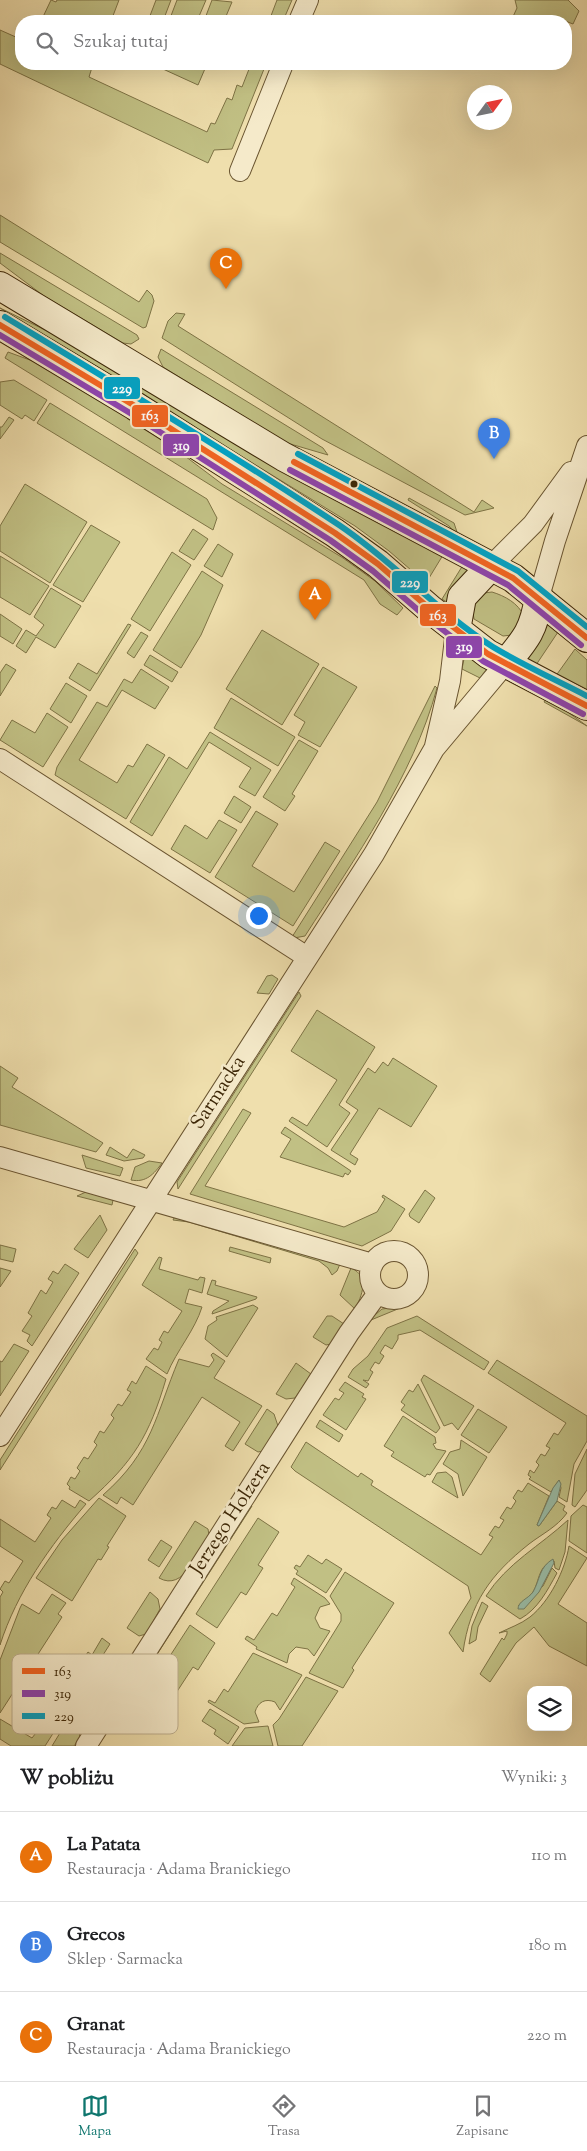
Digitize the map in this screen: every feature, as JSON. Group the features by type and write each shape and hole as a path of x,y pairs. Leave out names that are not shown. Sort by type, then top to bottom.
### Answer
{"main road":[{"path":"0,286 284,457 513,578 587,638"},
{"path":"0,324 135,406 335,533 378,564 456,630 488,654 587,706"},
{"name":"Sarmacka","path":"456,630 462,597 490,567"},
{"name":"Sarmacka","path":"506,664 527,638 536,620 539,598"}],"street":[{"path":"302,15 308,0"},
{"path":"240,171 280,70"},
{"name":"Sarmacka","path":"490,567 533,524 585,450"},
{"name":"Sarmacka","path":"539,598 585,450"},
{"name":"Sarmacka","path":"434,749 450,681 456,630"},
{"name":"Sarmacka","path":"0,1436 150,1198 374,854 434,749 506,664"},
{"path":"0,759 308,957"},
{"path":"0,1157 150,1198 373,1264"},
{"path":"397,1251 410,1257 418,1270 416,1284 406,1296 393,1299 378,1292 370,1279 373,1264 383,1254 397,1251"},
{"name":"Jerzego Holzera","path":"145,1654 348,1334 378,1292"},
{"name":"Jerzego Holzera","path":"86,1746 94,1734"}],"shaded area":[{"path":"51,0 56,2 57,0 119,0 113,15 44,15"},
{"path":"156,0 171,0 165,15 150,15"},
{"path":"177,0 206,0 200,15 171,15"},
{"path":"212,0 232,2 227,15 206,15"},
{"path":"277,0 292,0 286,15 271,15"},
{"path":"515,0 568,0 579,11 573,24 572,15 514,15 517,8"},
{"path":"0,30 15,37 15,70 91,70 89,77 207,132 211,123 215,124 227,98 232,100 237,85 242,87 249,70 264,70 232,149 214,150 208,163 0,64"},
{"path":"165,70 204,70 198,85"},
{"path":"0,215 139,302 147,290 152,295 154,301 146,327 143,328 0,242"},
{"path":"0,253 137,335 139,339 131,344 123,343 44,296 0,263"},
{"path":"0,308 76,345 443,555 426,583 389,551 355,526"},
{"path":"176,313 185,314 178,326 474,512 482,500 494,508 465,515 322,439 162,338 168,321"},
{"path":"161,349 323,448 328,455 287,443 163,367 158,357"},
{"path":"8,352 49,367 161,438 222,484 343,558 375,581 403,608 397,615 380,604 364,580 5,358"},
{"path":"14,380 47,400 34,421 25,415 22,419 0,405 0,382"},
{"path":"50,403 207,499 217,518 213,530 37,423"},
{"path":"9,417 14,420 0,439 0,427"},
{"path":"25,484 87,522 50,583 0,551 0,526"},
{"path":"409,498 454,523 457,532 455,533 449,526 408,500"},
{"path":"91,525 120,542 83,602 53,585"},
{"path":"193,529 208,539 194,560 179,551"},
{"path":"218,544 233,554 222,577 204,566"},
{"path":"172,552 191,565 150,631 131,619"},
{"path":"0,556 49,586 30,615 0,597"},
{"path":"463,565 470,569 448,603 442,599"},
{"path":"202,571 223,585 201,635 181,668 153,650"},
{"path":"51,588 81,606 55,648 36,637 26,653 16,646 26,630 36,636 44,625 34,617"},
{"path":"492,592 511,601 524,616 512,635 503,636 474,619 472,606 484,593"},
{"path":"0,614 22,629 13,644 0,636"},
{"path":"548,623 558,632 536,665 525,659 538,644"},
{"path":"128,624 131,625 90,691 69,678 78,663 97,674"},
{"path":"262,630 319,664 282,725 226,689"},
{"path":"141,632 148,636 134,658 127,653"},
{"path":"575,649 587,660 587,695 555,677"},
{"path":"465,654 488,667 480,678 462,669"},
{"path":"150,655 178,672 172,682 144,665"},
{"path":"6,664 16,670 0,696 0,673"},
{"path":"323,667 357,687 320,747 298,735 305,722 294,715"},
{"path":"141,669 169,687 155,709 122,690 79,760 117,783 128,765 133,767 147,744 165,755 126,819 55,775 57,767 97,702 107,707 124,679 132,683"},
{"path":"66,683 87,696 71,723 50,709"},
{"path":"435,686 437,688 413,753 381,816 305,936 292,937 377,802"},
{"path":"547,697 587,726 544,702"},
{"path":"231,698 295,737 278,766 214,728"},
{"path":"47,713 68,727 43,767 0,740 12,720 35,733"},
{"path":"210,732 271,770 255,796 239,787 251,768 209,742 152,836 130,822 169,757 187,769"},
{"path":"299,740 318,751 292,794 295,796 285,811 263,797"},
{"path":"234,796 251,807 241,823 224,813"},
{"path":"256,811 278,824 252,866 294,892 325,842 340,851 293,926 215,877"},
{"path":"219,820 237,830 210,873 171,849 185,825 207,839"},
{"path":"272,975 278,979 269,994 257,993 267,976"},
{"path":"299,992 301,996 178,1189 177,1182"},
{"path":"317,1010 375,1047 339,1105 350,1113 327,1147 289,1121 292,1117 307,1126 337,1080 291,1051"},
{"path":"393,1058 437,1086 411,1127 379,1108 350,1154 358,1159 355,1165 331,1150 358,1110 346,1102 368,1068 375,1073 383,1062 388,1066"},
{"path":"0,1066 18,1078 12,1087 103,1143 96,1152 0,1125"},
{"path":"243,1109 251,1113 205,1186 344,1227 377,1212 385,1199 382,1197 383,1195 405,1209 391,1231 362,1246 190,1194"},
{"path":"285,1127 351,1171 348,1175 345,1173 343,1177 280,1157 291,1139 281,1133"},
{"path":"110,1147 127,1158 133,1149 145,1155 143,1158 124,1161 106,1155"},
{"path":"82,1155 123,1168 120,1176 86,1168"},
{"path":"149,1161 162,1163 149,1177 136,1181 131,1180 135,1167"},
{"path":"425,1190 435,1198 419,1223 410,1217 409,1214"},
{"path":"86,1192 113,1200 112,1205 77,1196"},
{"path":"176,1214 340,1264 337,1271 332,1275 328,1268 319,1261 189,1222 173,1220"},
{"path":"100,1215 107,1230 88,1258 74,1249"},
{"path":"0,1245 16,1249 13,1262 0,1259"},
{"path":"230,1247 271,1258 270,1263 229,1251"},
{"path":"135,1249 138,1253 0,1470 0,1460"},
{"path":"159,1257 162,1258 159,1269 198,1280 200,1277 205,1278 202,1293 189,1289 185,1303 202,1307 195,1324 167,1374 146,1359 154,1348 158,1350 162,1342 159,1340 164,1331 168,1333 182,1311 142,1285"},
{"path":"65,1264 79,1273 32,1346 27,1341 30,1335 22,1331 32,1316 28,1313 41,1290 46,1294 53,1282 48,1279 53,1271 58,1274"},
{"path":"0,1268 11,1271 0,1287"},
{"path":"351,1268 361,1276 363,1287 355,1309 340,1295"},
{"path":"212,1280 216,1281 215,1285 257,1297 256,1299 212,1314 213,1311 229,1301 207,1294"},
{"path":"253,1305 258,1308 227,1357 205,1339 208,1326 217,1320 216,1317"},
{"path":"405,1306 371,1320 370,1319 382,1309"},
{"path":"327,1316 332,1316 344,1324 331,1344 326,1345 313,1337"},
{"path":"417,1316 489,1362 484,1370 420,1330 398,1335 398,1339 392,1349 385,1345 380,1353 384,1356 379,1364 375,1362 370,1370 373,1372 368,1381 363,1380 369,1384 366,1388 348,1377 353,1369 368,1356 387,1328"},
{"path":"14,1344 29,1351 0,1396 0,1361 2,1362"},
{"path":"213,1353 225,1361 214,1378 262,1406 233,1451 225,1446 240,1422 202,1397 133,1505 121,1497 117,1504 103,1495 120,1479 143,1448 158,1415 179,1359 209,1367 214,1360 211,1355"},
{"path":"497,1360 587,1416 587,1441 574,1464 567,1502 559,1497 561,1488 559,1480 551,1492 529,1479 531,1477 528,1475 530,1470 534,1473 539,1465 536,1462 541,1454 545,1456 550,1448 546,1446 554,1433 558,1435 566,1423 488,1373"},
{"path":"296,1363 311,1374 295,1398 286,1399 276,1394"},
{"path":"146,1366 166,1379 153,1416 146,1432 129,1460 105,1487 89,1501 69,1489 70,1487 67,1484 71,1477 75,1479 80,1471 77,1468 84,1457 88,1459 97,1445 94,1442 100,1431 104,1433 114,1418 111,1415 118,1404 122,1406 131,1392 127,1390 132,1381 136,1384"},
{"path":"424,1375 474,1406 458,1430 452,1423 444,1426 421,1380"},
{"path":"345,1382 364,1394 362,1397 366,1399 346,1430 323,1415 335,1398 339,1400 344,1393 339,1390"},
{"path":"418,1384 440,1428 436,1433 401,1410 405,1405 401,1402 409,1390 413,1392"},
{"path":"267,1409 274,1414 278,1426 263,1451 258,1452 245,1444"},
{"path":"478,1409 507,1427 489,1453 461,1435"},
{"path":"403,1416 435,1437 436,1443 433,1444 436,1449 446,1451 430,1475 427,1474 425,1477 391,1456 394,1452 384,1446"},
{"path":"320,1420 343,1435 339,1442 316,1427"},
{"path":"461,1440 487,1457 463,1496 458,1474 443,1464 450,1452 460,1449"},
{"path":"306,1442 358,1477 361,1473 373,1481 371,1485 481,1555 493,1537 489,1535 495,1526 499,1528 504,1520 500,1518 507,1507 511,1509 516,1501 513,1498 518,1490 522,1492 528,1483 549,1496 537,1525 539,1526 557,1501 565,1506 563,1510 567,1513 554,1526 529,1544 503,1567 484,1591 471,1619 463,1652 449,1633 471,1598 468,1586 295,1471 291,1467"},
{"path":"587,1449 587,1490 575,1507 572,1505 575,1474"},
{"path":"446,1472 452,1477 458,1498 432,1482 437,1473"},
{"path":"559,1480 561,1484 557,1501 539,1526 537,1525 553,1488"},
{"path":"99,1498 126,1516 107,1546 109,1547 101,1560 98,1559 72,1601 36,1578 62,1540"},
{"path":"62,1500 75,1508 80,1500 86,1504 47,1553 25,1588 7,1625 0,1645 0,1597 3,1592 0,1589 5,1581 9,1583 23,1561 0,1546 0,1519 35,1542 51,1518 47,1515 52,1507 56,1509"},
{"path":"583,1505 587,1507 587,1553 569,1541 571,1516"},
{"path":"252,1506 157,1654 249,1507"},
{"path":"258,1518 279,1532 258,1565 263,1568 246,1595 241,1592 217,1628 196,1614"},
{"path":"568,1520 565,1552 559,1570 555,1568 554,1561 545,1566 533,1592 518,1606 543,1586 552,1568 557,1573 542,1599 532,1610 520,1619 486,1596 494,1584 514,1564"},
{"path":"195,1521 208,1529 209,1535 195,1560 183,1575 176,1580 168,1581 159,1578"},
{"path":"161,1540 172,1547 159,1567 148,1560"},
{"path":"569,1546 587,1558 558,1604 587,1623 587,1666 549,1646 534,1627 516,1643 490,1682 480,1674 502,1638 504,1640 507,1631 499,1633 519,1624 544,1603 560,1575"},
{"path":"308,1555 322,1564 326,1559 342,1569 326,1593 296,1574 298,1571 294,1568 296,1565 300,1567"},
{"path":"553,1559 554,1563 539,1592 524,1609 518,1609 518,1606 533,1592 545,1566"},
{"path":"345,1572 394,1603 352,1668 354,1670 343,1688 309,1673 341,1621 341,1614 330,1596"},
{"path":"294,1578 325,1598 330,1604 320,1607 315,1618 320,1628 330,1631 314,1656 308,1649 296,1647 289,1654 287,1663 256,1649 257,1647 245,1639 247,1636 254,1640 272,1613 277,1616 295,1587 291,1584"},
{"path":"150,1592 158,1599 160,1609 146,1634 139,1636 127,1628"},
{"path":"52,1594 66,1603 58,1614 62,1617 38,1654 12,1654 12,1694 0,1713 0,1660 20,1608 22,1604 39,1614"},
{"path":"482,1602 488,1606 478,1627 476,1640 469,1644 472,1626"},
{"path":"190,1625 215,1643 198,1670 193,1667 178,1690 178,1654 171,1654"},
{"path":"102,1638 110,1644 104,1654 93,1654"},
{"path":"253,1653 302,1675 280,1710 275,1702 268,1700 262,1702 255,1712 259,1722 244,1724 208,1702 209,1700 215,1703 224,1689 228,1692"},
{"path":"306,1677 338,1691 302,1746 278,1746 273,1725 279,1719"},
{"path":"210,1709 239,1727 228,1744 214,1734 216,1730 202,1721"},
{"path":"0,1719 12,1726 12,1734 25,1734 32,1738 35,1734 53,1734 45,1746 11,1746 0,1739"},
{"path":"268,1726 273,1746 232,1746 245,1728"},
{"path":"59,1734 79,1734 80,1738 74,1746 52,1746"}],"transit line":[{"name":"229","path":"5,317 215,445 339,525 378,554 454,619 493,647 587,696"},
{"name":"163","path":"0,325 135,406 335,533 378,564 430,609 488,654 587,706"},
{"name":"319","path":"0,335 130,413 330,540 373,571 425,616 483,661 583,714"},
{"name":"229","path":"298,454 518,571 587,627"},
{"name":"163","path":"294,462 513,578 587,638"},
{"name":"319","path":"290,470 508,585 581,645"}],"place":[{"name":"Granat","path":"226,289"},
{"name":"Grecos","path":"494,459"},
{"name":"La Patata","path":"315,620"}]}
